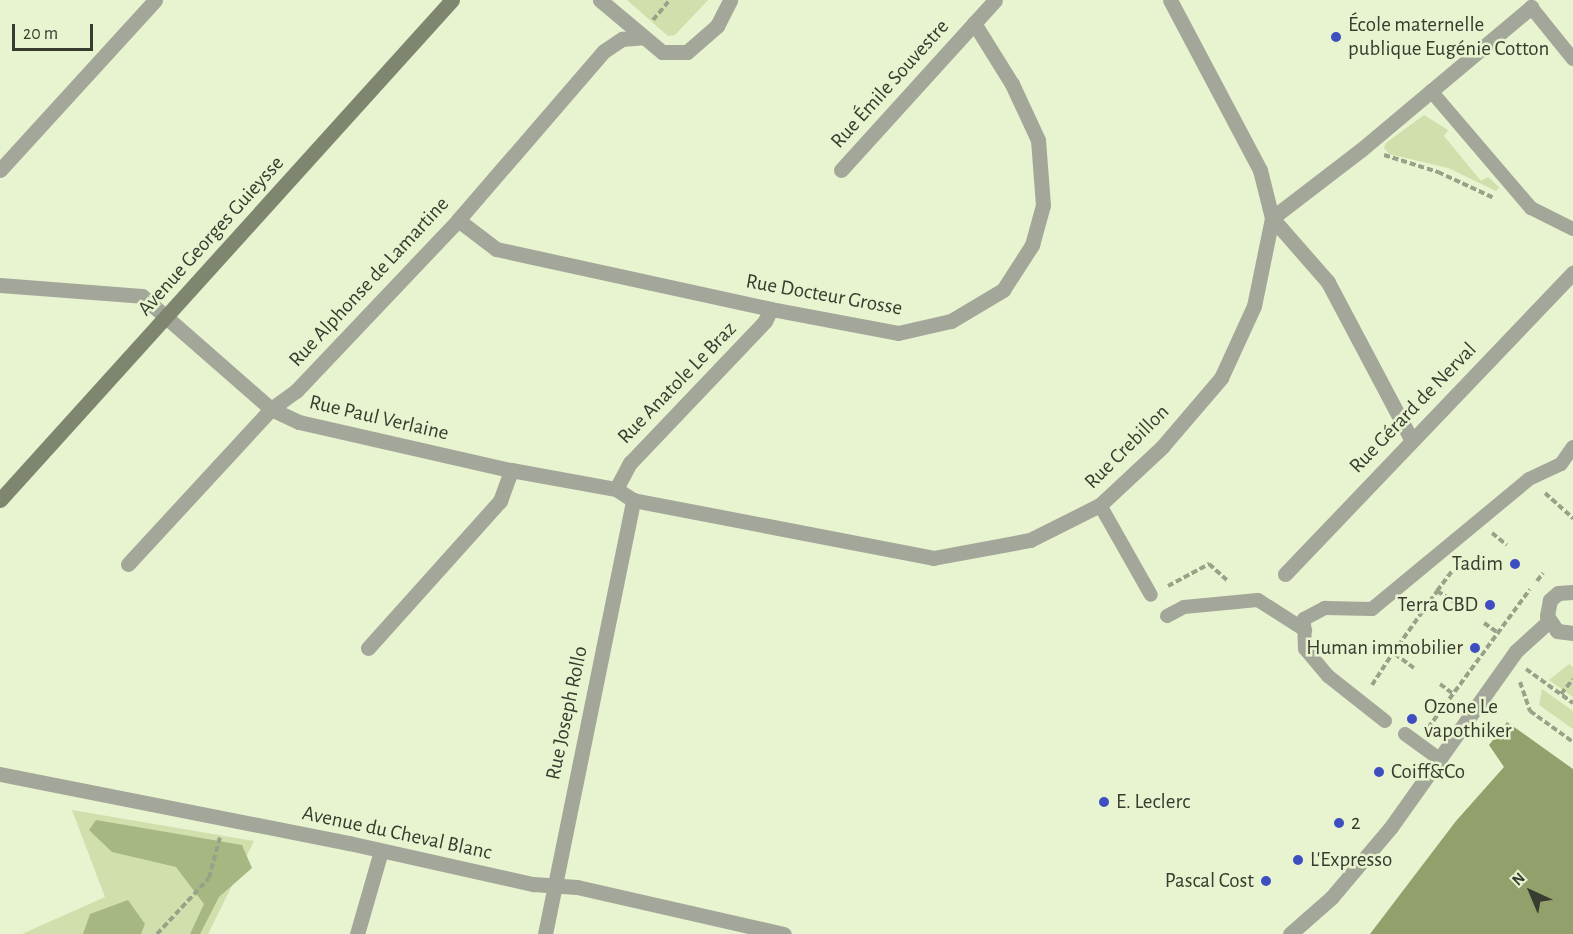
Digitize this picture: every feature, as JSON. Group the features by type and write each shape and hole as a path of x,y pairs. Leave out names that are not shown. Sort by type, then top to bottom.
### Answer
{"street":[{"path":"0,170 155,0"},
{"name":"Avenue Georges Guieysse","path":"0,501 452,0"},
{"path":"600,0 662,52 687,52 717,26 730,0"},
{"name":"Rue Émile Souvestre","path":"841,170 995,0"},
{"name":"Rue Crebillon","path":"616,489 633,500 933,558 1030,540 1100,505 1162,447 1221,378 1254,306 1272,218 1260,170 1170,0"},
{"path":"1412,439 1328,282 1272,218 1362,149 1531,7"},
{"name":"Rue Docteur Grosse","path":"458,219 496,249 771,309 898,333 951,321 1004,290 1032,245 1043,205 1038,140 1012,84 974,23"},
{"name":"Rue Alphonse de Lamartine","path":"128,564 271,409 296,391 458,219 604,51 622,39 643,37"},
{"name":"Rue Gérard de Nerval","path":"1285,574 1573,273"},
{"name":"Rue Paul Verlaine","path":"0,285 142,296 271,409 299,422 511,470 616,489"},
{"name":"Rue Anatole Le Braz","path":"616,489 630,463 765,321 771,309"},
{"path":"368,648 500,501 511,470"},
{"name":"Rue Joseph Rollo","path":"545,934 633,500"},
{"path":"1290,934 1331,898 1391,827 1511,658 1548,622 1550,600 1558,593 1573,592"},
{"path":"1548,622 1557,631 1573,633"},
{"name":"Avenue du Cheval Blanc","path":"0,774 225,818 553,887 578,887 784,934"},
{"path":"357,934 381,851"}],"lane":[{"path":"1531,7 1573,59"},
{"path":"1431,92 1531,208 1573,229"},
{"path":"1385,721 1328,676 1305,649 1304,620 1325,609 1372,609 1528,479 1561,464 1573,447"},
{"path":"1100,505 1151,595"},
{"path":"1167,616 1184,607 1258,600 1305,630"},
{"path":"1405,734 1438,758"}],"path":[{"path":"1362,149 1438,172 1496,199 1513,189"},
{"path":"1528,479 1573,518"},
{"path":"1151,595 1209,564 1235,588"},
{"path":"1417,743 1543,573"},
{"path":"1361,703 1437,591 1459,605"},
{"path":"1393,653 1414,668"},
{"path":"1511,658 1573,703"},
{"path":"1511,658 1530,711 1573,742"},
{"path":"1561,694 1573,679"},
{"path":"1440,684 1452,693"},
{"path":"157,934 210,878 225,818"}],"shaded area":[{"path":"627,0 708,0 675,35 668,36"},
{"path":"1424,115 1448,130 1444,136 1481,181 1488,177 1499,187 1496,191 1448,168 1389,154 1384,148 1386,143"},
{"path":"1569,664 1573,667 1573,697 1549,680"},
{"path":"1542,689 1573,711 1573,729 1539,705"},
{"path":"1507,722 1573,769 1573,934 1370,934 1456,821 1504,767 1489,745"},
{"path":"72,810 254,841 208,934 22,934 105,897"},
{"path":"96,820 242,845 252,868 219,897 200,934 190,934 204,904 176,867 112,852 89,830"},
{"path":"128,900 145,924 141,934 83,934 90,914"}],"place":[{"name":"École maternelle publique Eugénie Cotton","path":"1336,37"},
{"name":"Tadim","path":"1515,564"},
{"name":"Terra CBD","path":"1490,605"},
{"name":"Human immobilier","path":"1475,648"},
{"name":"Ozone Le vapothiker","path":"1412,719"},
{"name":"Coiff&Co","path":"1379,772"},
{"name":"E. Leclerc","path":"1104,802"},
{"name":"2","path":"1339,823"},
{"name":"L'Expresso","path":"1298,860"},
{"name":"Pascal Cost","path":"1266,881"}]}
